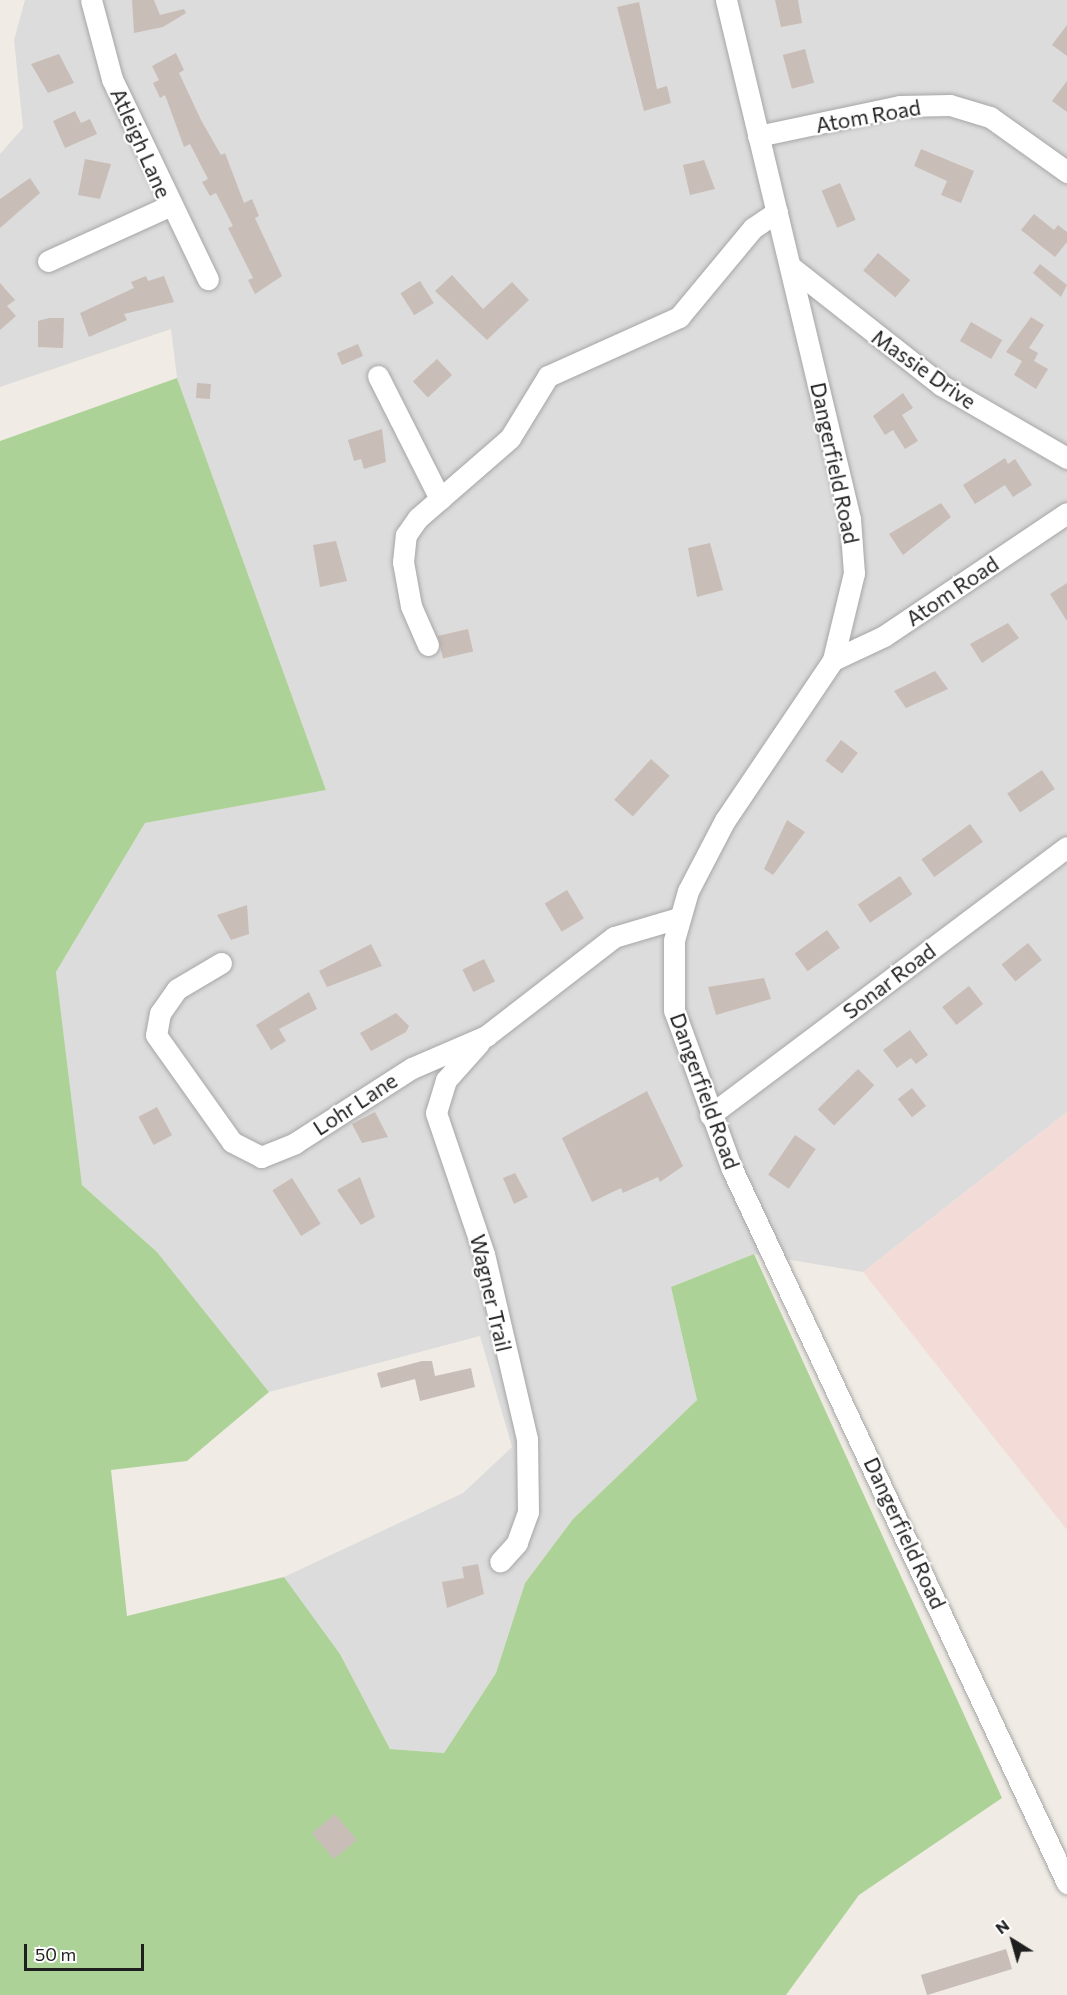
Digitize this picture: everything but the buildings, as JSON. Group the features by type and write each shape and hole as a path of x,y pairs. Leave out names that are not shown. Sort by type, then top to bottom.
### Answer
{"street":[{"name":"Atleigh Lane","path":"91,0 112,78 169,206 208,279"},
{"name":"Dangerfield Road","path":"726,0 791,267 854,548 851,605 833,660 725,820 678,918 672,962 674,1010 710,1115 1067,1883"},
{"name":"Atom Road","path":"758,136 900,106 950,105 990,117 1067,172"},
{"path":"48,261 169,206"},
{"path":"428,645 405,584 403,548 410,528 510,438 548,376 679,317 753,228 777,212"},
{"name":"Massie Drive","path":"791,267 941,385 1067,458"},
{"path":"378,376 440,499"},
{"name":"Atom Road","path":"833,660 884,636 1067,513"},
{"name":"Sonar Road","path":"710,1115 1067,847"},
{"name":"Lohr Lane","path":"220,963 177,989 160,1013 156,1035 224,1132 252,1156 277,1154 403,1073 486,1036 614,937 678,918"},
{"name":"Wagner Trail","path":"486,1036 446,1080 436,1113 484,1254 527,1439 528,1512 517,1543 500,1562"}],"shaded area":[{"path":"25,0 1067,0 1067,1112 863,1272 754,1254 671,1287 697,1400 573,1519 525,1583 496,1673 444,1753 390,1749 340,1654 284,1577 463,1493 512,1447 480,1336 269,1392 157,1252 82,1185 56,972 145,823 326,790 177,378 171,329 0,387 0,154 23,128 14,40"},
{"path":"1067,1112 1067,1530 863,1272"}],"green space":[{"path":"177,378 326,790 145,823 56,972 82,1185 157,1252 269,1392 187,1461 111,1470 127,1616 284,1577 340,1654 390,1749 444,1753 496,1673 525,1583 573,1519 697,1400 671,1287 754,1254 1002,1798 859,1895 786,1995 0,1995 0,441"}]}
